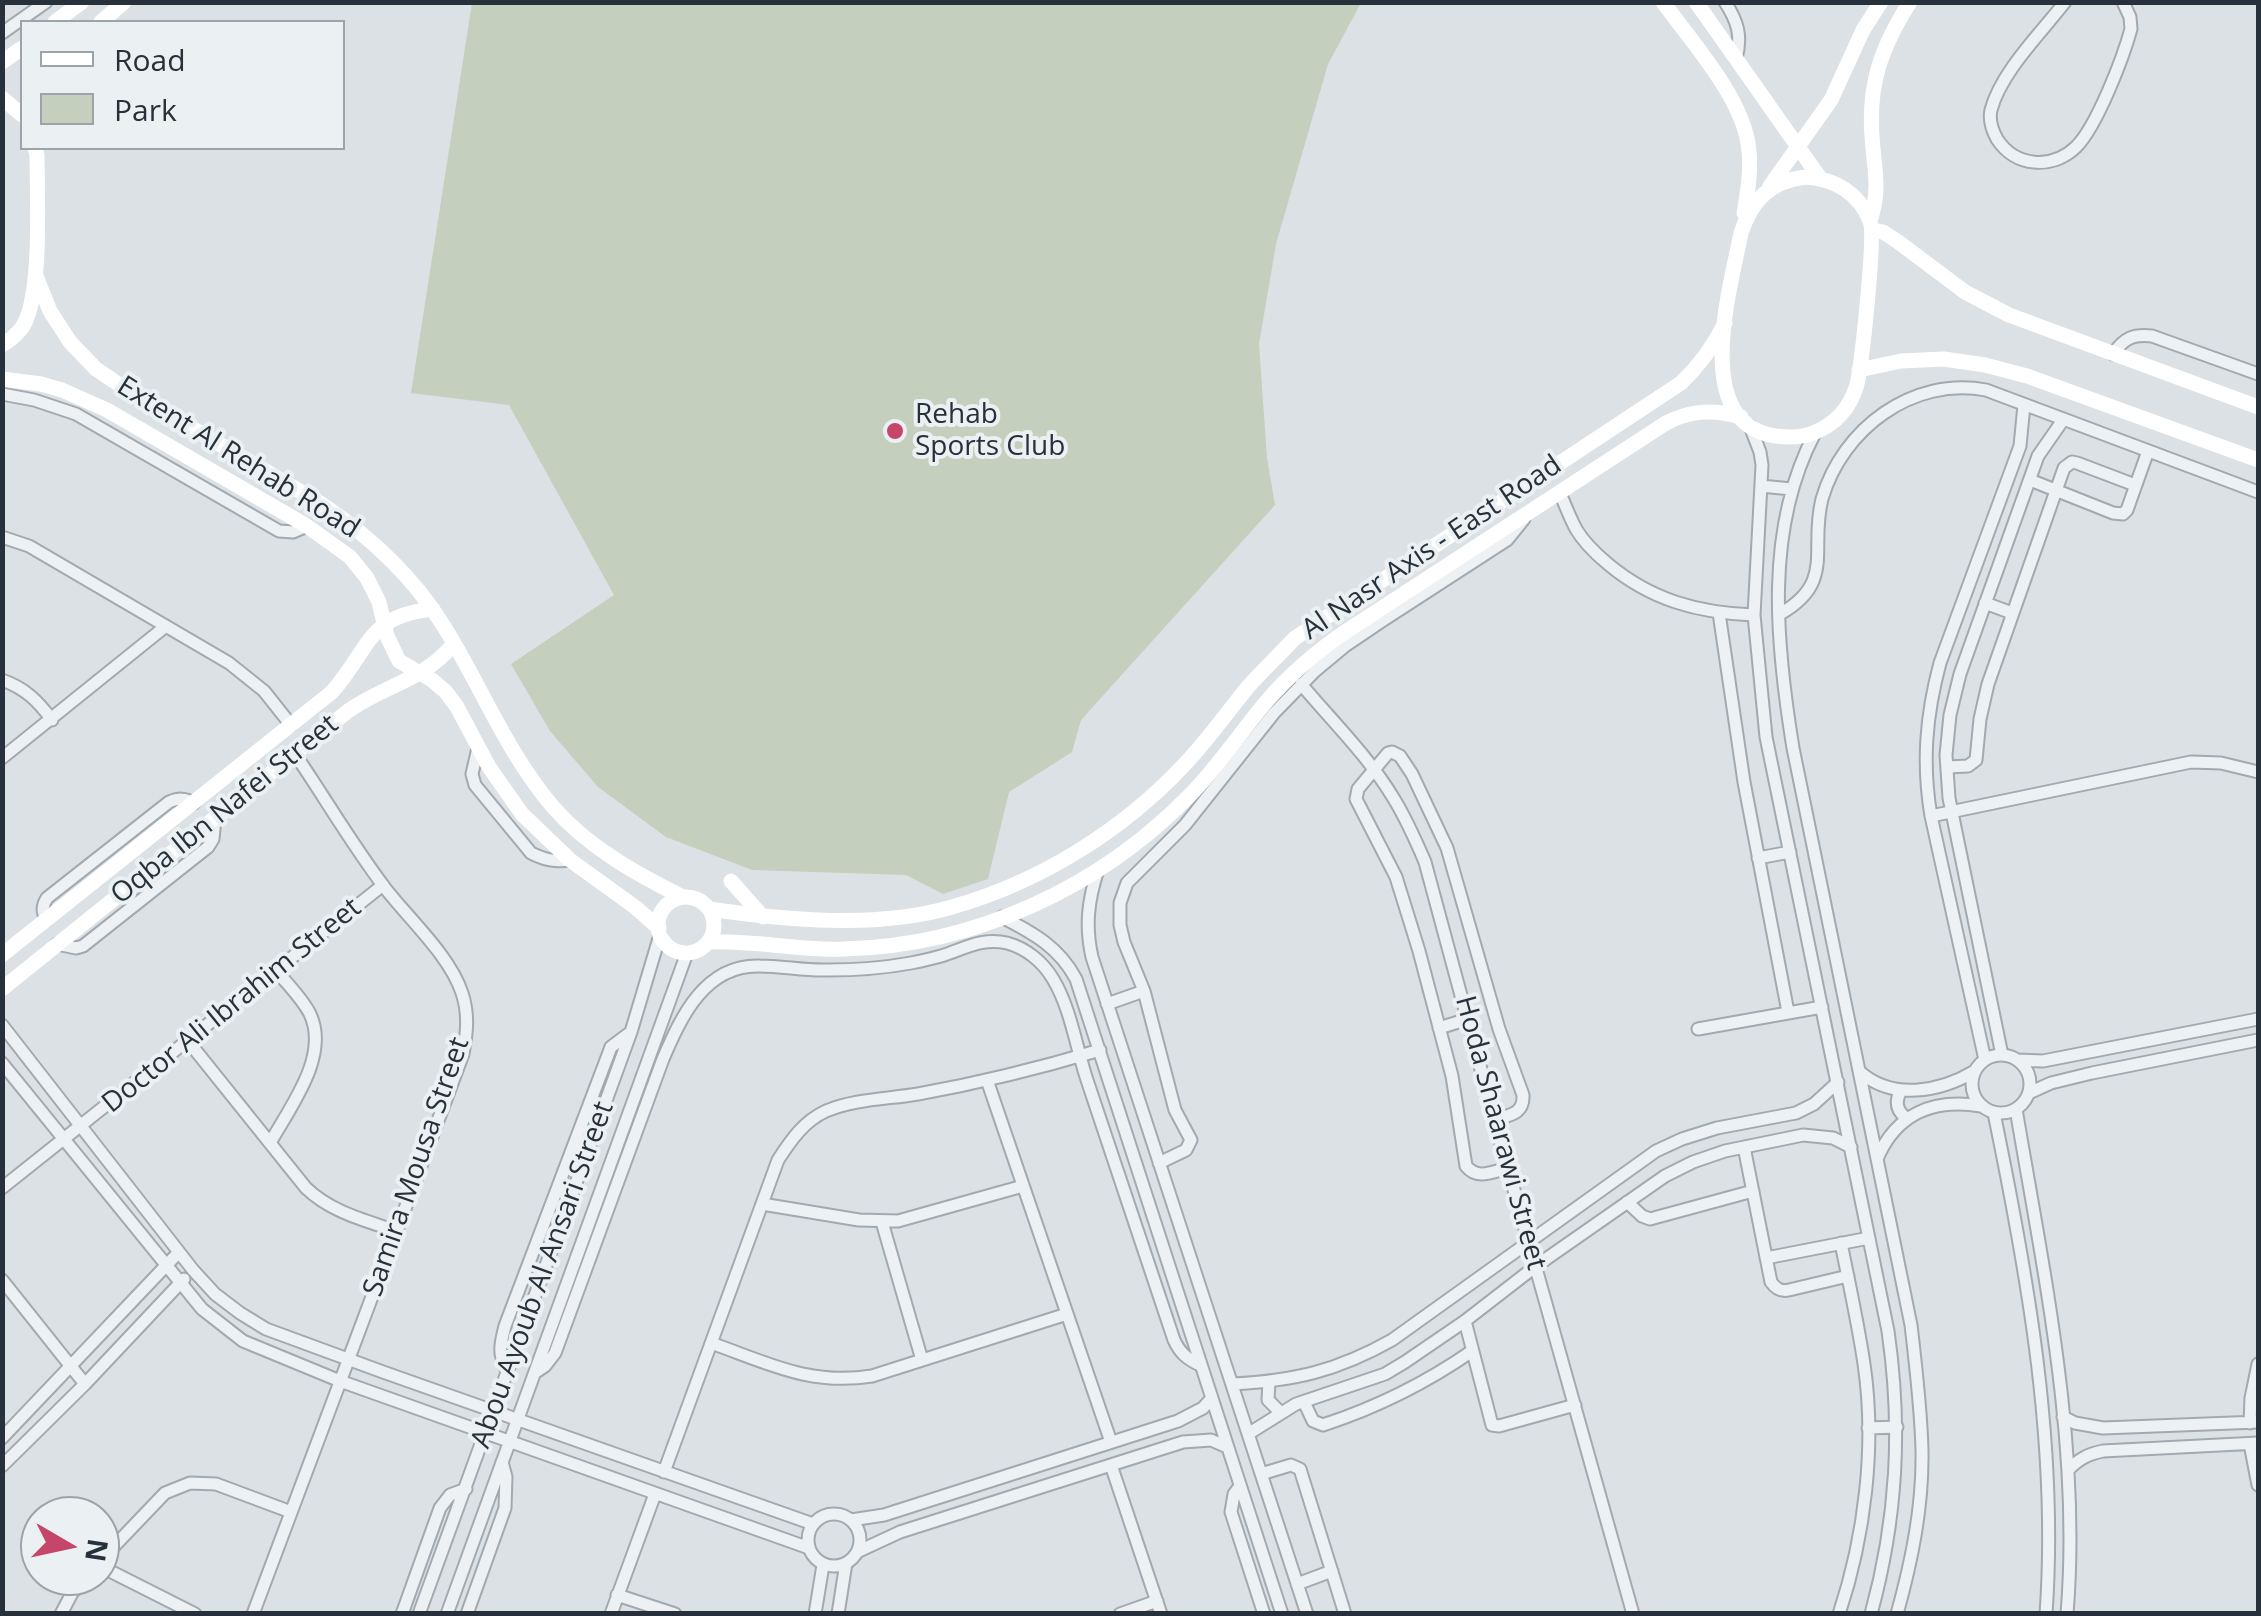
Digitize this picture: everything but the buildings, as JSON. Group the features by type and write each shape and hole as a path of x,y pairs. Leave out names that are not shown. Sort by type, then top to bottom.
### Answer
{"street":[{"path":"21,20 46,2"},
{"path":"58,20 82,2"},
{"path":"103,20 124,2"},
{"path":"1664,2 1733,104 1748,139 1749,174 1720,356 1721,372 1732,404 1746,422 1760,452 1754,614 1766,738 1888,1331 1897,1464 1886,1555 1870,1614"},
{"path":"1696,2 1820,178"},
{"path":"1726,2 1739,29 1736,59"},
{"path":"1741,232 1747,214 1818,120 1881,2"},
{"path":"1897,1614 1913,1548 1921,1480 1918,1386 1910,1325 1793,748 1783,688 1779,588 1783,526 1798,468 1815,433 1846,408 1860,370 1878,183 1871,114 1875,75 1884,47 1910,2"},
{"path":"2065,2 2013,68 1990,114 1994,134 2005,150 2022,160 2057,160 2077,146 2092,126 2131,29 2123,2"},
{"path":"1701,54 1722,39"},
{"path":"2,345 21,329 32,303 36,276 37,150"},
{"path":"1768,188 1791,179 1820,178 1837,184 1863,206 1872,225 1965,292 2008,315 2258,408"},
{"name":"Extent Al Rehab Road","path":"36,276 50,311 70,342 96,369 348,522 393,562 433,609 524,769 556,810 622,865 683,897"},
{"name":"Al Nasr Axis - East Road","path":"709,909 764,916 870,919 951,908 1054,865 1108,831 1158,791 1295,638 1681,382 1706,356 1725,323"},
{"path":"2113,354 2122,340 2137,334 2152,336 2258,374"},
{"path":"1860,370 1902,361 1944,359 1985,365 2027,376 2256,463"},
{"name":"Extent Al Rehab Road","path":"2,378 41,384 108,410 306,526 350,557 380,602 391,647 400,660 446,692 504,791 522,814 570,860 636,907 659,932"},
{"path":"1780,614 1801,601 1812,586 1817,569 1818,520 1828,482 1851,443 1873,422 1910,398 1948,387 1986,390 2258,492"},
{"path":"2,394 76,414 279,531 293,532 306,526"},
{"path":"76,414 84,398"},
{"path":"1985,1060 1931,816 1925,758 1932,694 1940,663 2020,446 2024,404"},
{"name":"Al Nasr Axis - East Road","path":"708,942 810,949 878,947 953,933 1060,893 1098,870 1204,790 1267,702 1320,650 1680,416 1710,411 1775,436 1815,433"},
{"path":"2002,1055 1952,812 1946,755 1960,674 2042,449 2064,420"},
{"path":"2030,480 2118,514 2127,510 2148,451"},
{"path":"1568,457 1582,479"},
{"path":"1947,767 1968,766 1976,760 1988,684 2064,468 2072,462 2135,485"},
{"path":"1761,486 1791,489"},
{"path":"1560,493 1577,531 1592,550 1625,578 1686,607 1720,614 1754,614"},
{"path":"1159,1162 1186,1150 1191,1140 1172,1100 1144,991 1124,942 1120,904 1126,883 1185,825 1204,790 1301,684 1345,646 1507,540 1528,514"},
{"path":"2,537 29,546 247,676 292,725"},
{"path":"1986,603 2012,613"},
{"path":"384,623 407,612 433,609"},
{"path":"1720,614 1733,714 1788,1012"},
{"name":"Oqba Ibn Nafei Street","path":"2,955 332,692 384,623"},
{"path":"2,758 166,626"},
{"name":"Oqba Ibn Nafei Street","path":"2,989 348,711 422,673 454,644"},
{"path":"2,680 28,693 52,720"},
{"name":"Hoda Shaarawi Street","path":"1301,684 1374,769 1394,798 1425,862 1634,1614"},
{"path":"332,692 348,711"},
{"path":"1494,1120 1519,1111 1523,1095 1499,1029 1448,848 1412,774 1400,756 1392,752 1384,756 1358,789 1357,805 1396,877 1420,952 1452,1076 1466,1166 1479,1175 1508,1168"},
{"name":"Samira Mousa Street","path":"254,1614 463,1054 467,1033 462,991 453,972 383,885 295,754"},
{"path":"1931,816 2192,762 2222,763 2258,772"},
{"path":"1758,858 1790,852"},
{"path":"1098,870 1087,913 1087,936 1096,971 1307,1614"},
{"path":"731,881 764,916"},
{"name":"Doctor Ali Ibrahim Street","path":"2,1188 383,885"},
{"path":"693,898 709,909 714,926 708,942 695,952 671,948 659,932 662,911 675,900 693,898"},
{"path":"1002,917 1049,944 1076,979 1282,1614"},
{"path":"1445,931 1471,924"},
{"name":"Abou Ayoub Al Ansari Street","path":"420,1614 631,1032 659,932"},
{"path":"657,1057 698,995 737,968 860,970 940,956 978,942 993,941 1021,949 1045,967 1061,995 1174,1340 1188,1360 1200,1365"},
{"name":"Abou Ayoub Al Ansari Street","path":"447,1614 657,1057 688,953"},
{"path":"270,1143 311,1068 316,1044 312,1017 276,970"},
{"path":"1076,979 1080,973 1096,971"},
{"path":"1107,1004 1144,991"},
{"path":"1698,1030 1822,1006"},
{"path":"1440,1028 1468,1019"},
{"path":"1859,1071 1870,1081 1901,1090 1924,1090 1960,1080 1985,1060 2002,1055 2043,1062 2258,1019"},
{"path":"2,1025 193,1270 215,1294 252,1321 348,1360 813,1524"},
{"path":"1876,1159 1894,1130 1921,1110 1948,1105 1981,1106 2006,1114 2016,1110 2029,1094 2050,1083 2258,1040"},
{"path":"188,1041 317,1198 342,1212 396,1231"},
{"path":"664,1472 778,1160 792,1138 827,1110 987,1080 1100,1050"},
{"path":"2018,1060 2028,1071 2029,1094"},
{"path":"2,1063 180,1283 202,1308 243,1341 340,1381 808,1548 824,1564 846,1564"},
{"path":"1975,1071 1973,1093 1981,1106"},
{"path":"987,1080 1112,1442"},
{"path":"1232,1384 1269,1382 1320,1372 1375,1350 1644,1159 1682,1138 1796,1114 1838,1082"},
{"path":"1115,1097 1134,1088"},
{"path":"1901,1090 1896,1105 1906,1118"},
{"path":"2016,1110 2051,1315 2063,1416 2071,1563 2067,1614"},
{"path":"1994,1113 2018,1230 2037,1356 2049,1523 2046,1614"},
{"path":"1248,1434 1280,1412 1385,1374 1466,1321 1536,1266 1665,1176 1694,1162 1725,1151 1813,1135 1833,1138 1851,1147"},
{"path":"1682,1138 1694,1162"},
{"path":"1744,1147 1771,1282 1781,1290 1848,1276"},
{"path":"762,1204 882,1222 914,1218 1024,1186"},
{"path":"1628,1202 1650,1219 1753,1191"},
{"path":"882,1222 922,1360"},
{"path":"1766,1258 1870,1238"},
{"path":"1839,1614 1861,1528 1868,1428 1865,1366 1841,1243"},
{"path":"2,1438 179,1252"},
{"path":"2,1466 193,1270"},
{"path":"2,1280 85,1384"},
{"path":"711,1343 809,1377 830,1380 872,1376 1068,1314"},
{"path":"1466,1321 1491,1422 1496,1426 1575,1404"},
{"path":"1888,1331 1910,1325"},
{"path":"1304,1402 1313,1421 1324,1424 1386,1402 1472,1351"},
{"path":"2063,1416 2102,1428 2254,1422 2251,1398 2258,1364"},
{"path":"1269,1382 1268,1400 1280,1412"},
{"path":"851,1520 884,1515 1112,1442 1192,1415 1212,1399"},
{"path":"1868,1428 1897,1427"},
{"path":"838,1614 846,1564 858,1552 889,1536 1183,1442 1211,1440 1228,1447"},
{"path":"2068,1470 2078,1460 2103,1451 2254,1443 2258,1484"},
{"path":"466,1614 505,1508 506,1477 502,1462"},
{"path":"1261,1474 1291,1464 1298,1466 1346,1614"},
{"path":"1111,1465 1159,1608 1120,1614"},
{"path":"120,1542 166,1493 190,1483 216,1484 292,1512"},
{"path":"1240,1486 1234,1494 1231,1512 1264,1614"},
{"path":"402,1614 440,1508 450,1495 466,1489"},
{"path":"610,1614 655,1494"},
{"path":"808,1548 813,1524 827,1515 844,1516 860,1535 858,1552"},
{"path":"816,1614 824,1564"},
{"path":"1298,1584 1332,1571"},
{"path":"120,1574 195,1614"},
{"path":"617,1595 675,1614"}],"green space":[{"name":"Rehab Sports Club","path":"472,3 1361,3 1328,64 1276,244 1259,344 1267,458 1275,505 1081,720 1072,752 1009,792 988,879 943,894 906,875 752,870 666,837 598,787 550,731 511,664 614,595 509,405 411,393"}],"place":[{"name":"Rehab Sports Club","path":"895,431"}]}
